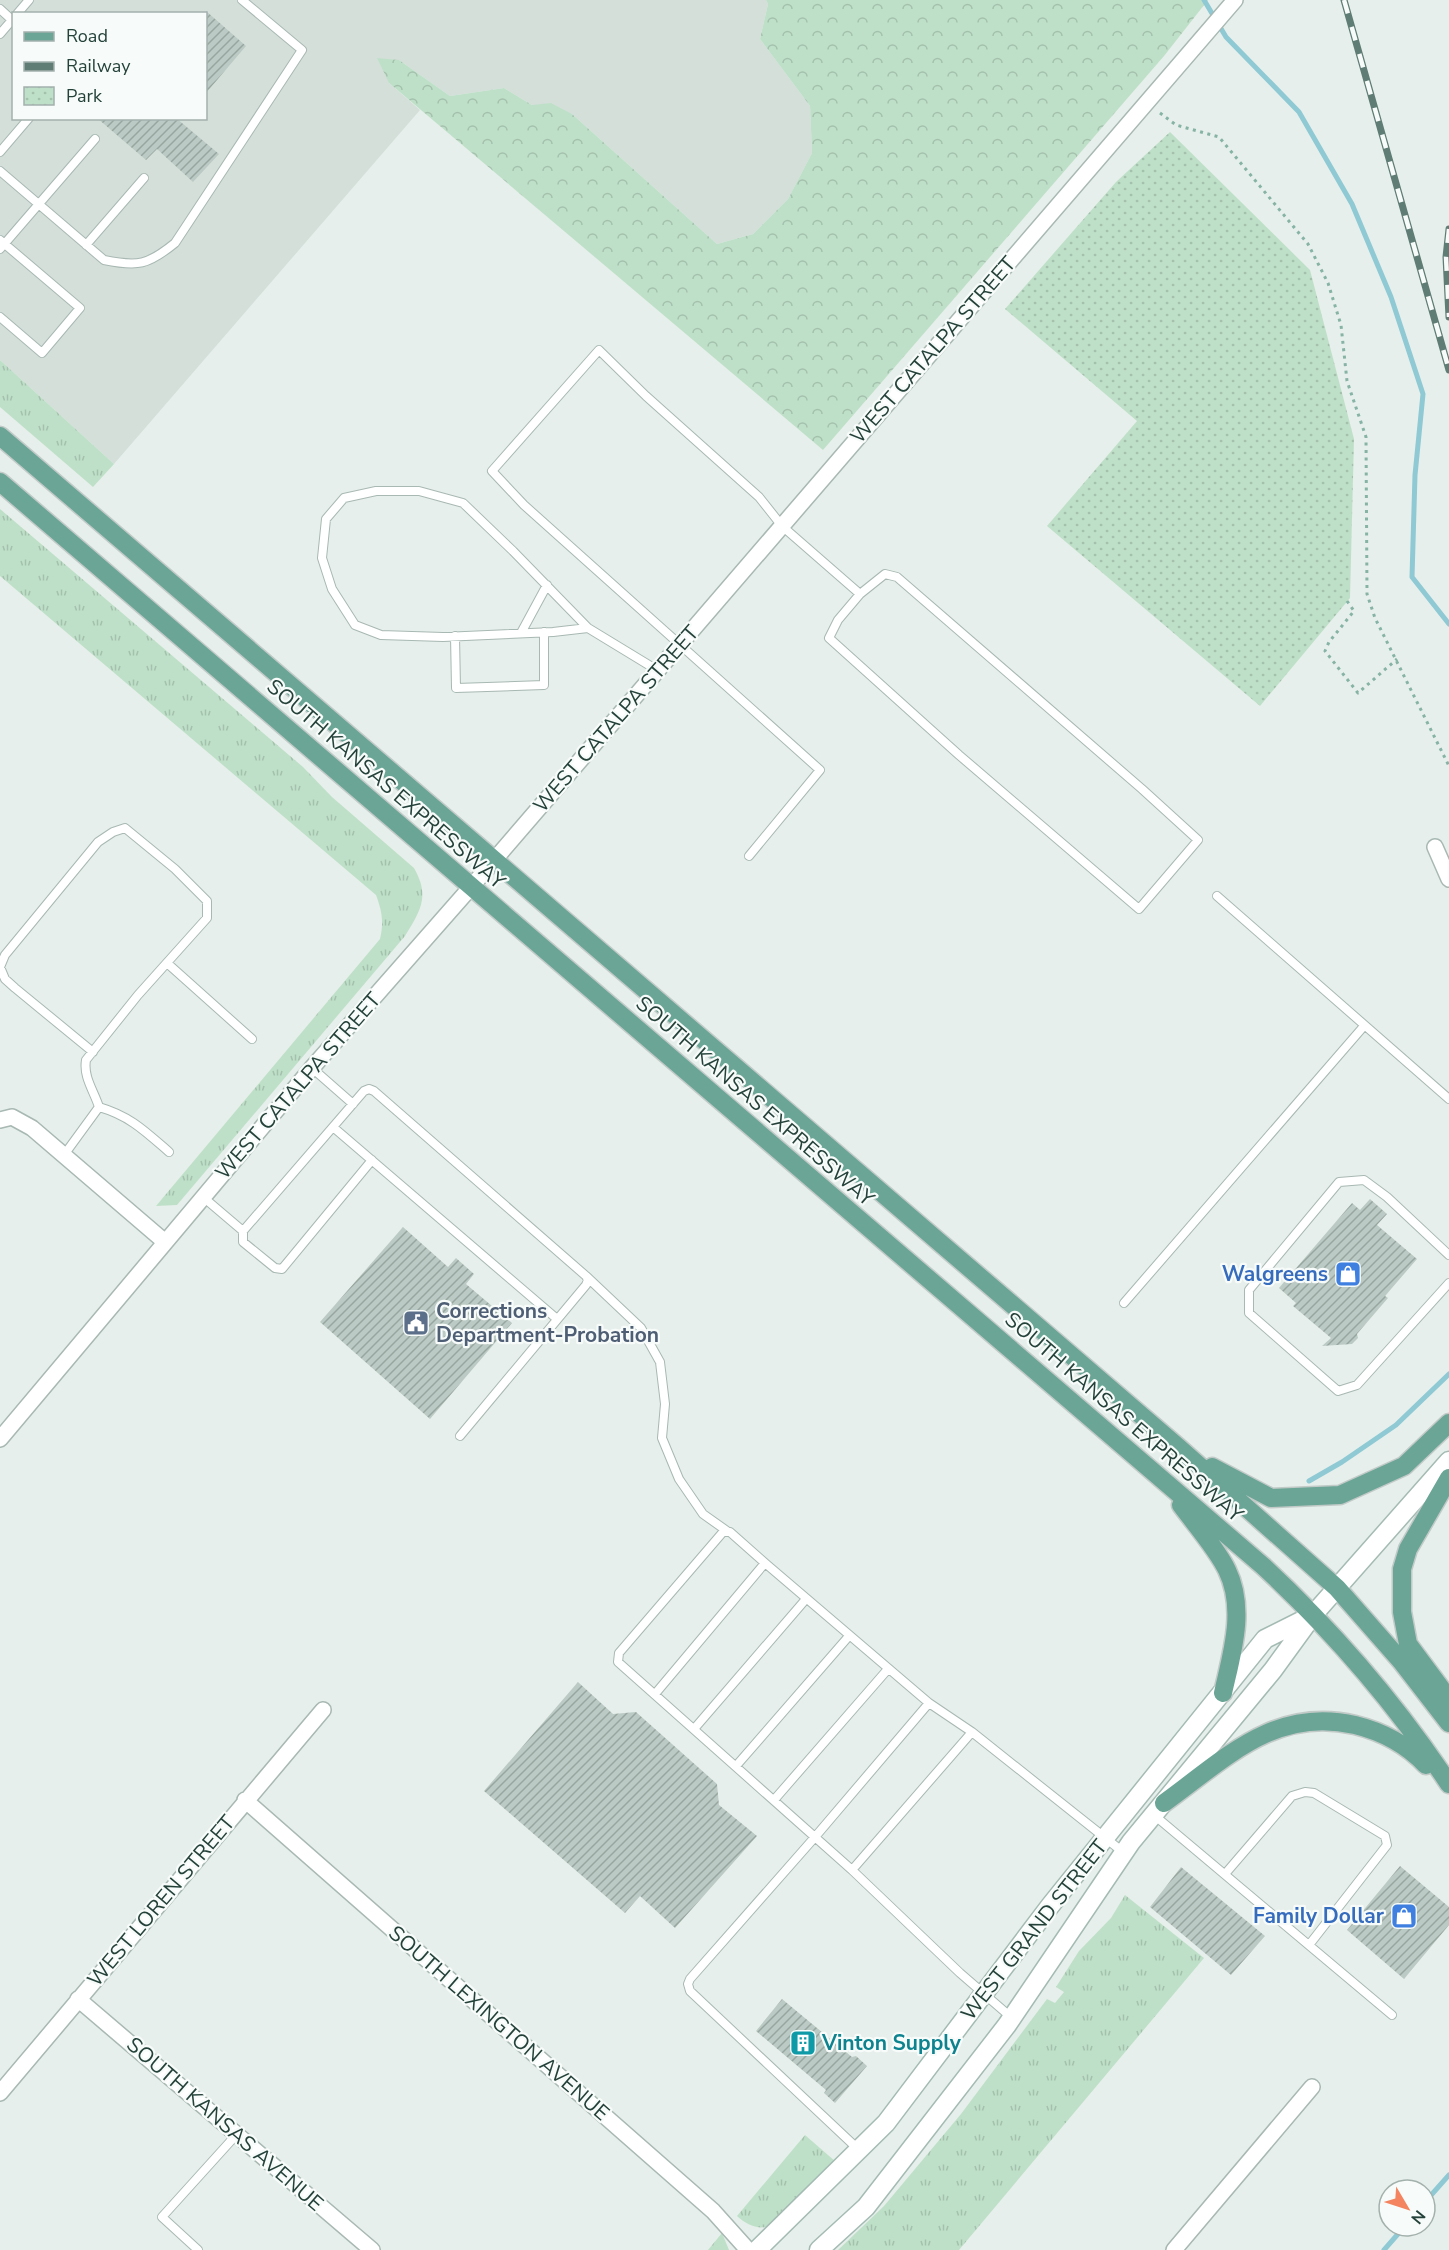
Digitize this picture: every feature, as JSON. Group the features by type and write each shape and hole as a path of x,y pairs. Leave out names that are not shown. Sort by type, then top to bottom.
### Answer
{"main road":[{"name":"SOUTH KANSAS EXPRESSWAY","path":"0,436 1178,1447 1336,1588 1401,1661 1449,1723"},
{"name":"SOUTH KANSAS EXPRESSWAY","path":"0,482 1263,1566 1312,1615 1386,1697 1449,1784"},
{"path":"1178,1447 1225,1475 1271,1498 1334,1496 1404,1466 1449,1423"},
{"name":"WEST GRAND STREET","path":"819,2250 866,2207 1012,2018 1124,1853 1273,1670 1312,1615 1449,1461"},
{"path":"1449,1478 1408,1549 1402,1569 1402,1612 1408,1644 1449,1699"},
{"path":"1165,1482 1227,1569 1234,1592 1237,1614 1234,1646 1223,1692"},
{"name":"WEST GRAND STREET","path":"757,2250 886,2123 1105,1838 1265,1639 1312,1615"},
{"path":"1159,1809 1256,1738 1273,1729 1319,1720 1354,1725 1390,1738 1409,1748 1449,1790"}],"street":[{"name":"WEST CATALPA STREET","path":"0,1439 312,1068 471,887 1235,0"},
{"path":"1435,847 1449,879"},
{"path":"0,1120 12,1117 32,1128 165,1242"},
{"name":"WEST LOREN STREET","path":"0,2093 245,1800 324,1710"},
{"name":"SOUTH LEXINGTON AVENUE","path":"245,1800 713,2211 748,2250"},
{"name":"SOUTH KANSAS AVENUE","path":"78,1999 372,2250"},
{"path":"1174,2250 1312,2087"}],"lane":[{"path":"18,12 29,0"},
{"path":"0,171 104,260 121,264 140,263 156,258 175,243 302,50 242,0"},
{"path":"0,34 12,19"},
{"path":"0,152 27,120"},
{"path":"0,317 42,353 80,308 1,244 95,139"},
{"path":"86,245 144,177"},
{"path":"749,855 820,770 524,505 492,471 599,350 646,396 759,497 782,526 860,594"},
{"path":"588,628 455,636 381,635 355,625 332,589 322,558 326,519 344,498 376,491 419,491 463,503 588,628 657,670"},
{"path":"885,574 897,577 1198,840 1139,909 829,638 838,620 860,594 885,574"},
{"path":"521,633 547,585"},
{"path":"455,636 456,688 544,685 544,632"},
{"path":"93,1052 10,984 0,967 5,955 98,842 113,832 125,828 175,869 207,901 207,918 138,995 93,1052 86,1060 84,1072 93,1088 99,1107"},
{"path":"1216,896 1449,1100"},
{"path":"167,963 252,1039"},
{"path":"1124,1303 1364,1026"},
{"path":"312,1068 353,1104"},
{"path":"372,1160 282,1269 275,1268 243,1242 243,1231 364,1091 369,1089 374,1091 586,1276 641,1328 660,1362 665,1404 662,1438 679,1479 703,1514 727,1531 929,1703 972,1732 1124,1853"},
{"path":"99,1107 118,1113 137,1123 169,1152"},
{"path":"64,1155 99,1107"},
{"path":"333,1127 557,1319"},
{"path":"1449,1256 1387,1197 1364,1180 1339,1182 1248,1290 1249,1313 1338,1391 1358,1385 1449,1283"},
{"path":"203,1197 243,1231"},
{"path":"460,1436 586,1285 586,1276"},
{"path":"727,1531 723,1532 619,1653 618,1662 852,1870 983,1994 1012,2018"},
{"path":"655,1694 765,1563"},
{"path":"694,1729 806,1599"},
{"path":"736,1767 849,1636"},
{"path":"774,1800 888,1669"},
{"path":"859,2150 690,1991 688,1984 929,1703"},
{"path":"852,1870 972,1732"},
{"path":"1225,1874 1292,1796 1305,1792 1314,1793 1385,1836 1388,1845 1309,1945"},
{"path":"1159,1809 1225,1874 1392,2015"},
{"path":"198,2250 162,2217 237,2134"}],"path":[{"path":"1147,103 1176,125 1219,137 1308,244 1328,283 1341,326 1347,381 1366,437 1367,594 1375,618 1449,766"},
{"path":"1347,601 1354,610 1326,645 1325,651 1358,693 1396,659"}],"shaded area":[{"path":"0,0 766,0 768,4 760,39 810,106 812,153 788,199 753,234 717,244 572,114 532,105 504,88 450,96 399,60 389,83 420,110 114,464 0,360"}],"green space":[{"path":"766,0 1208,0 1164,56 823,450 389,83 377,58 399,60 450,96 504,88 532,105 551,103 572,114 717,244 753,234 788,199 812,153 810,106 760,39 768,4"},
{"path":"1170,132 1310,270 1354,439 1350,598 1260,706 1047,526 1137,421 1005,309 1116,182"},
{"path":"0,360 114,464 93,487 0,407"},
{"path":"0,509 303,767 332,797 414,868 422,887 422,903 405,936 177,1205 156,1206 380,939 382,917 380,906 376,895 0,576"},
{"path":"1125,1895 1204,1958 959,2250 838,2250 884,2206 961,2114 1047,1999 1055,2003 1064,1992 1056,1987 1079,1951 1111,1918"},
{"path":"805,2135 836,2162 802,2198 773,2224 759,2227 740,2219 737,2216"},
{"path":"722,2233 729,2250 708,2250"}],"building":[{"path":"206,11 246,46 207,92 207,12"},
{"path":"99,120 178,120 219,154 193,182 157,149 146,160"},
{"name":"Walgreens","path":"1370,1199 1387,1214 1377,1225 1417,1259 1385,1296 1388,1298 1357,1334 1358,1338 1352,1344 1322,1346 1331,1338 1293,1306 1296,1303 1279,1288 1352,1203 1360,1210"},
{"name":"Corrections Department-Probation","path":"403,1227 448,1267 456,1258 474,1274 466,1284 512,1323 430,1419 320,1322"},
{"path":"578,1682 613,1714 636,1712 717,1784 719,1805 757,1836 675,1928 640,1896 625,1913 484,1791"},
{"name":"Family Dollar","path":"1400,1866 1449,1907 1449,1925 1404,1979 1347,1930"},
{"path":"1181,1867 1265,1936 1231,1975 1150,1907"},
{"name":"Vinton Supply","path":"782,1999 852,2057 856,2056 867,2066 835,2103 824,2093 826,2090 756,2031"}],"waterway":[{"path":"1204,0 1226,37 1299,112 1352,204 1391,297 1423,394 1415,475 1412,577 1449,624"},
{"path":"1309,1481 1342,1462 1396,1425 1449,1374"},
{"path":"1437,2188 1449,2175"},
{"path":"1384,2250 1394,2238"}],"railway":[{"path":"1344,0 1449,370"},
{"path":"1449,229 1446,257 1449,317"}],"place":[{"name":"Walgreens","path":"1348,1274"},
{"name":"Corrections Department-Probation","path":"416,1323"},
{"name":"Family Dollar","path":"1404,1916"},
{"name":"Vinton Supply","path":"803,2043"}]}
